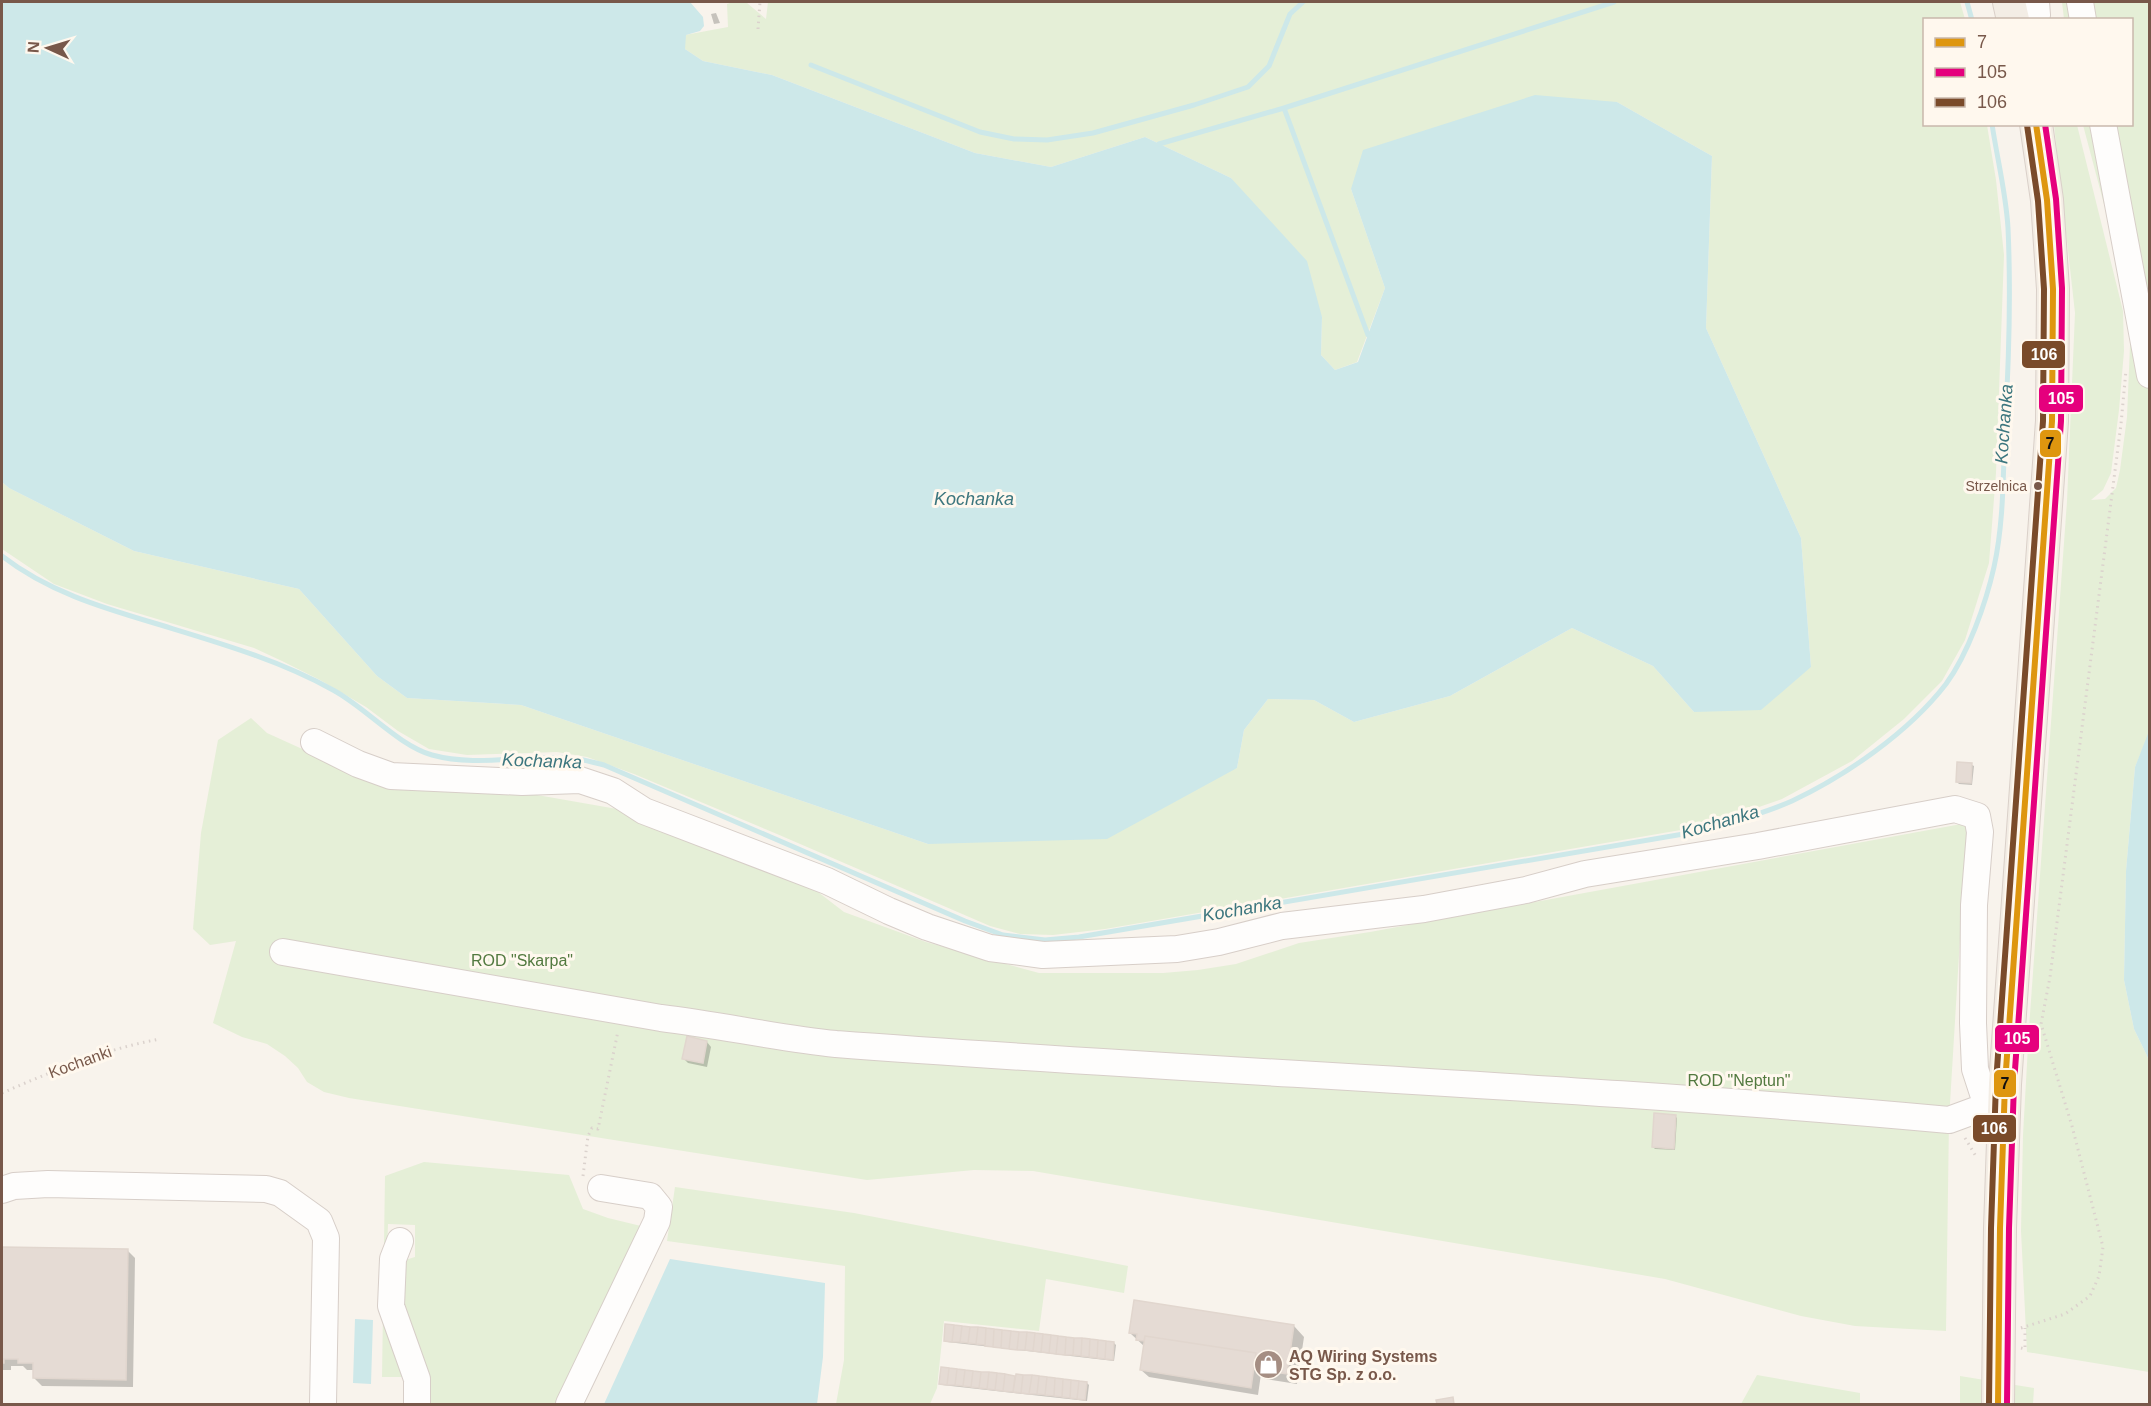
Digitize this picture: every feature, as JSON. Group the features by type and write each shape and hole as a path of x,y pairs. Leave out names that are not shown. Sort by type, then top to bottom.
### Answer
{"main road":[{"path":"2009,2 2013,18"},
{"path":"1998,1404 2019,1336 1995,1108 2052,421 2053,289 2047,200 2036,126"}],"lane":[{"path":"2033,18 2037,15 2036,2"},
{"path":"2080,2 2084,18"},
{"path":"2103,126 2150,375"},
{"path":"283,952 788,1039 944,1052 1613,1095 1662,1096 1948,1120 1995,1108 1974,1069 1974,905 1980,832 1977,816 1955,809 1758,846 1585,874 1526,890 1424,909 1282,926 1219,942 1177,949 1043,955 990,948 927,927 827,881 644,812 613,791 580,780 522,783 391,776 358,764 314,741"},
{"path":"2,1190 14,1186 48,1184 266,1189 280,1193 319,1221 326,1238 323,1404"},
{"path":"569,1404 657,1221 659,1207 650,1196 601,1188"},
{"path":"400,1241 393,1259 391,1306 417,1379 417,1404"}],"path":[{"path":"758,29 760,2"},
{"path":"2019,1336 2066,1314 2090,1296 2099,1276 2103,1247 2072,1126 2041,1024 2050,977 2121,424 2126,364"},
{"path":"601,1188 589,1185 583,1176 588,1136 592,1128 598,1129 622,1011"},
{"name":"Kochanki","path":"2,1093 46,1074 129,1044 160,1039"}],"green space":[{"path":"768,2 1960,2 1965,18 1923,18 1923,126 1987,126 2004,255 1996,473 1989,563 1965,640 1942,681 1904,719 1852,761 1782,799 1704,826 1105,929 1053,935 1020,934 990,926 634,774 587,757 557,752 467,755 429,749 398,731 366,707 282,661 254,648 107,604 54,584 2,549 2,482 9,488 134,551 299,589 377,676 407,698 521,705 928,844 1237,768 1244,730 1268,699 1314,700 1354,722 1450,696 1572,628 1653,666 1694,712 1811,667 1801,538 1706,328 1712,156 1617,102 1351,189 1385,288 1357,362 1335,370 1321,355 1322,317 1231,178 1145,137 1051,167 975,153 772,75 703,61 685,49 685,35 728,27 727,4 747,3 766,19"},
{"path":"2062,2 2149,2 2150,731 2135,767 2126,871 2124,980 2134,1029 2149,1060 2149,1372 2027,1352 2021,1231 2023,1135 2067,501 2075,313 2054,126 2077,126 2123,311 2124,351 2111,473 2103,490 2091,500 2105,499 2116,488 2127,417 2131,321 2114,242 2083,126 2133,126 2133,18 2064,18"},
{"path":"251,718 267,733 386,787 520,792 617,809 781,868 805,882 844,912 926,942 1039,973 1163,973 1236,964 1299,943 1967,823 1949,1120 1946,1331 1855,1326 1801,1316 1665,1279 1033,1171 974,1170 867,1180 349,1098 324,1092 307,1082 298,1068 267,1044 242,1037 213,1023 236,941 210,945 193,929 201,833 218,740"},
{"path":"424,1162 569,1175 583,1209 641,1226 562,1404 427,1404 399,1305 402,1261 415,1257 415,1225 388,1224 385,1311 409,1377 382,1377 385,1176"},
{"path":"675,1187 854,1213 1128,1266 1124,1293 1046,1279 1039,1331 944,1321 937,1388 930,1404 836,1404 844,1360 845,1266 667,1241"},
{"path":"1757,1375 1860,1393 1860,1404 1741,1404"},
{"path":"1960,1376 2034,1388 2033,1404 1960,1404"}],"water":[{"name":"Kochanka","path":"2,2 690,2 703,17 704,26 700,31 686,35 685,49 703,61 772,75 975,153 1051,167 1145,137 1231,178 1307,261 1322,317 1321,355 1335,370 1358,362 1385,288 1351,189 1363,150 1535,95 1617,102 1712,156 1706,328 1801,538 1811,667 1761,710 1694,712 1653,666 1572,628 1450,696 1354,722 1314,700 1268,699 1244,730 1237,768 1107,839 928,844 521,705 407,698 377,676 299,589 134,551 9,488 2,482"},
{"path":"2149,731 2149,1060 2134,1029 2124,980 2126,871 2135,767"},
{"path":"670,1259 825,1283 823,1357 817,1404 604,1404"},
{"path":"355,1319 373,1320 371,1384 353,1383"}],"building":[{"path":"1957,762 1972,763 1971,783 1956,782"},
{"path":"687,1036 707,1041 703,1063 682,1059"},
{"path":"1654,1113 1676,1115 1674,1149 1652,1147"},
{"path":"2,1247 128,1249 126,1380 33,1378 33,1363 18,1363 18,1359 4,1359 2,1363"},
{"path":"1134,1300 1294,1325 1287,1374 1254,1369 1256,1353 1145,1336 1144,1341 1136,1340 1137,1334 1129,1333"},
{"path":"945,1324 954,1325 952,1342 944,1341"},
{"path":"954,1325 962,1326 960,1342 952,1342"},
{"path":"962,1326 970,1327 968,1343 960,1342"},
{"path":"970,1327 978,1327 976,1344 968,1343"},
{"path":"978,1327 986,1328 985,1345 976,1344"},
{"path":"986,1328 994,1329 993,1347 985,1346"},
{"path":"994,1329 1002,1330 1001,1348 993,1347"},
{"path":"1002,1330 1011,1331 1009,1349 1001,1348"},
{"path":"1011,1331 1019,1332 1017,1350 1009,1349"},
{"path":"1019,1332 1027,1332 1025,1350 1017,1350"},
{"path":"1027,1332 1035,1333 1033,1351 1025,1350"},
{"path":"1035,1333 1043,1334 1041,1352 1033,1351"},
{"path":"1043,1334 1051,1335 1049,1353 1041,1352"},
{"path":"1051,1335 1058,1336 1056,1354 1049,1353"},
{"path":"1058,1336 1066,1337 1065,1355 1056,1354"},
{"path":"1145,1336 1256,1353 1251,1388 1140,1370"},
{"path":"1066,1337 1074,1338 1073,1355 1065,1355"},
{"path":"1074,1338 1082,1338 1081,1356 1073,1355"},
{"path":"1082,1338 1090,1339 1089,1357 1081,1356"},
{"path":"1090,1339 1098,1340 1097,1358 1089,1357"},
{"path":"1098,1340 1106,1341 1105,1359 1097,1358"},
{"path":"1106,1341 1114,1342 1113,1360 1105,1359"},
{"path":"941,1367 949,1368 947,1385 939,1384"},
{"path":"949,1368 957,1369 955,1385 947,1385"},
{"path":"957,1369 965,1370 963,1386 955,1385"},
{"path":"965,1370 973,1371 971,1387 963,1386"},
{"path":"973,1371 981,1372 979,1388 971,1387"},
{"path":"981,1372 989,1372 987,1389 979,1388"},
{"path":"989,1372 997,1373 995,1390 987,1389"},
{"path":"997,1373 1005,1374 1003,1391 995,1390"},
{"path":"1005,1374 1015,1376 1013,1392 1003,1391"},
{"path":"1016,1374 1023,1375 1021,1393 1013,1392"},
{"path":"1023,1375 1032,1375 1029,1394 1021,1393"},
{"path":"1032,1375 1039,1376 1037,1394 1029,1394"},
{"path":"1039,1376 1047,1377 1045,1395 1037,1394"},
{"path":"1047,1377 1055,1378 1054,1396 1045,1395"},
{"path":"1055,1378 1063,1379 1062,1397 1054,1396"},
{"path":"1063,1379 1071,1380 1070,1398 1062,1397"},
{"path":"1071,1380 1079,1381 1077,1399 1070,1398"},
{"path":"1079,1381 1087,1382 1085,1400 1077,1399"},
{"path":"1453,1397 1454,1404 1437,1404 1436,1400"}],"waterway":[{"path":"811,65 980,132 1014,139 1047,140 1093,133 1194,105 1248,87 1269,66 1290,14 1303,2"},
{"path":"1159,144 1284,108 1614,2"},
{"name":"Kochanka","path":"1967,2 1971,18"},
{"path":"1284,108 1368,335"},
{"name":"Kochanka","path":"2,556 37,579 75,597 246,652 312,679 345,697 407,743 432,755 468,760 580,759 604,765 965,921 1003,935 1045,940 1079,937 1701,831 1759,814 1792,801 1876,751 1914,719 1946,684 1962,658 1975,628 1991,581 2000,533 2008,352 2008,228 1992,126"}],"transit line":[{"name":"106","path":"1989,1404 1991,1228 1996,1083 2043,421 2044,289 2038,201 2027,126"},
{"name":"7","path":"1998,1404 2000,1228 2005,1084 2052,421 2053,289 2047,200 2036,126"},
{"name":"105","path":"2007,1404 2009,1228 2014,1084 2061,421 2062,288 2056,199 2045,126"}],"place":[{"name":"Strzelnica","path":"2038,486"},
{"name":"AQ Wiring Systems STG Sp. z o.o.","path":"1268,1365"}],"park label":[{"name":"ROD \"Skarpa\"","path":"522,960"},
{"name":"ROD \"Neptun\"","path":"1739,1080"}]}
